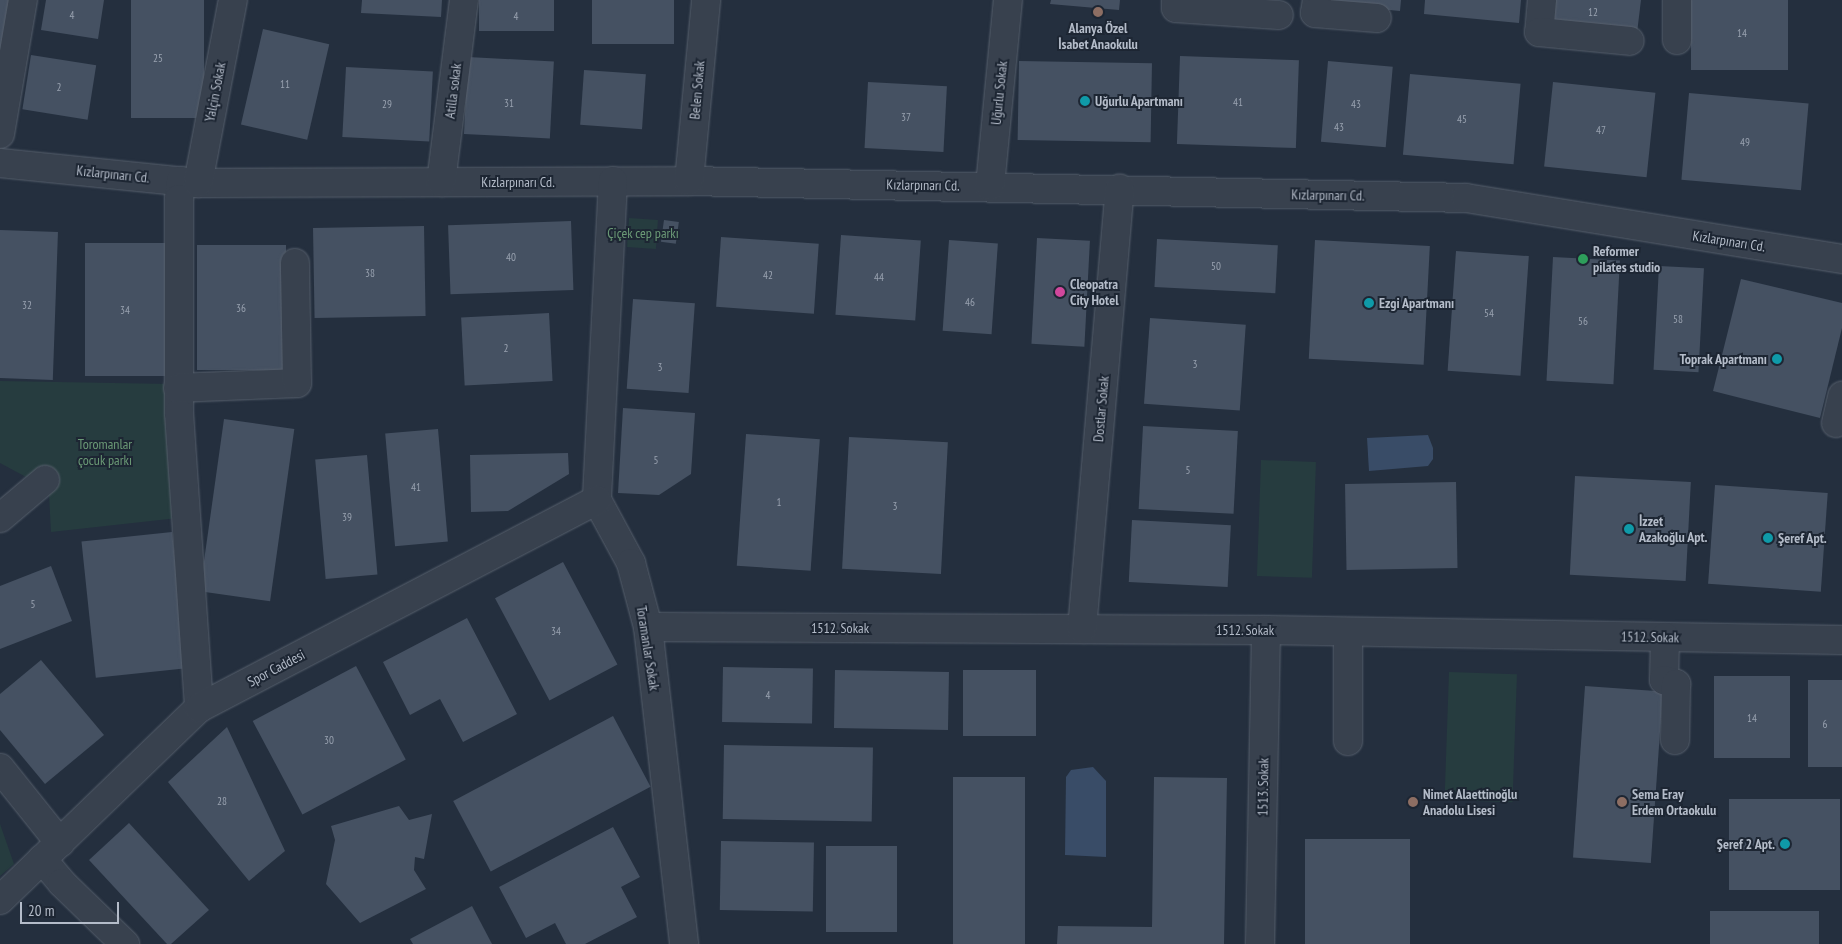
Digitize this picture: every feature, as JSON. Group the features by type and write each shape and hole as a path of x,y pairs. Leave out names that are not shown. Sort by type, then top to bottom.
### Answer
{"street":[{"path":"0,134 23,0"},
{"name":"Yalçin Sokak","path":"199,708 178,388 178,199 189,182 233,0"},
{"name":"Atilla sokak","path":"441,182 464,0"},
{"name":"Belen Sokak","path":"689,181 706,0"},
{"name":"Uğurlu Sokak","path":"990,186 1008,0"},
{"path":"1176,0 1176,8 1279,15"},
{"path":"1316,0 1315,13 1377,18"},
{"path":"1542,0 1539,32 1630,41"},
{"path":"1677,0 1677,40"},
{"name":"Kızlarpınarı Cd.","path":"0,163 189,182 689,181 990,186 1466,198 1842,259"},
{"path":"597,500 613,181"},
{"name":"Dostlar Sokak","path":"1082,629 1120,189"},
{"path":"178,388 296,383 295,263"},
{"path":"1836,423 1842,396"},
{"path":"0,518 44,480"},
{"name":"Toramanlar Sokak","path":"597,500 631,563 648,627 684,944"},
{"name":"Spor Caddesi","path":"0,900 199,708 597,500"},
{"name":"1512. Sokak","path":"648,627 1266,630 1842,640"},
{"name":"1513. Sokak","path":"1260,944 1266,630"},
{"path":"1348,632 1348,741"},
{"path":"1665,637 1664,680 1676,684 1675,740"},
{"path":"0,768 51,851 62,883 125,944"}],"green space":[{"name":"Çiçek cep parkı","path":"629,218 658,220 656,249 627,247"},
{"name":"Toromanlar çocuk parkı","path":"0,381 170,384 178,518 51,532 49,494 41,485 0,463"},
{"path":"1261,460 1316,462 1312,578 1257,576"},
{"path":"1449,672 1517,674 1512,802 1445,800"},
{"path":"0,824 14,864 0,876"}],"water":[{"path":"1428,435 1433,448 1433,459 1428,466 1369,471 1367,438"},
{"path":"1093,767 1106,781 1106,857 1065,855 1066,777 1071,770"}],"building":[{"path":"0,0 11,0 0,61"},
{"path":"46,0 104,0 98,39 41,30"},
{"path":"131,0 204,0 204,118 131,118"},
{"path":"362,0 442,0 441,17 361,13"},
{"path":"479,0 554,0 554,31 479,31"},
{"path":"592,0 674,0 674,44 592,44"},
{"path":"1051,0 1120,0 1119,10 1050,4"},
{"path":"1326,0 1401,0 1400,11 1326,4"},
{"path":"1425,0 1521,0 1519,23 1424,14"},
{"path":"1548,0 1641,0 1637,33 1546,24"},
{"path":"1691,0 1788,0 1788,70 1691,70"},
{"path":"263,29 329,44 307,140 241,124"},
{"path":"31,55 96,65 88,120 22,109"},
{"path":"1180,56 1299,60 1296,148 1177,144"},
{"path":"468,57 554,62 550,138 464,134"},
{"name":"Uğurlu Apartmanı","path":"1019,61 1152,63 1151,142 1018,140"},
{"path":"1328,61 1393,67 1386,147 1321,142"},
{"path":"346,67 433,72 429,141 342,137"},
{"path":"584,70 646,74 642,129 580,125"},
{"path":"1410,74 1521,84 1514,164 1403,155"},
{"path":"868,82 947,86 943,152 865,148"},
{"path":"1553,82 1655,93 1647,177 1544,167"},
{"path":"1689,93 1809,103 1801,190 1681,180"},
{"path":"664,220 679,222 676,244 661,242"},
{"path":"571,221 573,290 450,294 448,225"},
{"path":"424,226 426,316 315,318 313,228"},
{"path":"0,230 58,232 53,380 0,378"},
{"path":"841,235 921,241 915,320 835,315"},
{"path":"721,237 819,244 814,314 716,307"},
{"name":"Cleopatra City Hotel","path":"1037,238 1090,241 1084,347 1031,344"},
{"path":"1157,239 1278,245 1275,293 1154,287"},
{"path":"949,240 998,243 992,334 943,331"},
{"name":"Ezgi Apartmanı","path":"1315,240 1430,246 1424,365 1309,359"},
{"path":"85,243 165,243 165,376 85,376"},
{"path":"197,245 286,245 286,370 197,370"},
{"path":"1456,251 1529,256 1520,376 1448,371"},
{"path":"1553,257 1620,261 1613,384 1547,381"},
{"path":"1659,266 1704,268 1698,372 1654,370"},
{"name":"Toprak Apartmanı","path":"1741,279 1842,303 1842,328 1820,418 1713,391"},
{"path":"633,299 695,303 689,393 627,389"},
{"path":"549,313 553,381 465,386 461,318"},
{"path":"1150,318 1246,325 1240,410 1144,404"},
{"path":"623,408 695,413 691,474 659,495 618,493"},
{"path":"224,419 294,429 270,601 200,591"},
{"path":"1143,426 1238,431 1234,514 1139,509"},
{"path":"438,429 448,542 395,546 385,434"},
{"path":"746,434 820,439 811,571 737,566"},
{"path":"849,437 948,442 941,574 842,569"},
{"path":"568,453 569,474 508,511 471,512 470,455"},
{"path":"367,455 377,575 326,579 315,460"},
{"name":"İzzet Azakoğlu Apt.","path":"1575,476 1691,482 1686,581 1570,575"},
{"path":"1456,482 1458,568 1347,570 1345,484"},
{"name":"Şeref Apt.","path":"1715,485 1828,493 1821,592 1708,584"},
{"path":"1132,520 1231,525 1228,587 1129,582"},
{"path":"172,532 186,668 96,678 81,542"},
{"path":"563,562 617,664 549,701 495,598"},
{"path":"51,566 72,621 0,649 0,586"},
{"path":"467,618 517,714 463,742 440,699 410,715 383,662"},
{"path":"41,660 104,735 45,784 0,730 0,694"},
{"path":"356,666 406,760 302,815 253,721"},
{"path":"723,667 813,669 812,724 722,722"},
{"path":"835,670 949,672 948,730 834,728"},
{"path":"963,670 1036,670 1036,736 963,736"},
{"path":"1714,676 1790,676 1790,758 1714,758"},
{"path":"1808,680 1842,680 1842,767 1808,767"},
{"path":"1585,686 1663,691 1651,863 1573,858"},
{"path":"613,716 651,787 491,872 453,801"},
{"path":"227,727 285,851 249,881 168,782"},
{"path":"724,745 873,748 872,822 723,819"},
{"path":"953,777 1025,777 1025,944 953,944"},
{"path":"1154,777 1227,778 1224,944 1057,944 1058,926 1152,927"},
{"name":"Şeref 2 Apt.","path":"1729,799 1840,799 1840,890 1729,890"},
{"path":"399,806 409,820 432,814 424,859 415,857 414,870 426,889 360,923 326,884 335,840 331,826"},
{"path":"129,823 209,910 171,944 167,944 89,860"},
{"path":"613,827 640,877 621,887 637,917 585,944 566,944 555,923 526,938 499,887"},
{"path":"1305,839 1410,839 1410,944 1305,944"},
{"path":"721,841 814,843 813,912 720,910"},
{"path":"826,846 897,846 897,932 826,932"},
{"path":"472,906 492,944 413,944 410,939"},
{"path":"1710,911 1819,911 1819,944 1710,944"}],"place":[{"name":"Alanya Özel İsabet Anaokulu","path":"1098,12"},
{"name":"Uğurlu Apartmanı","path":"1085,101"},
{"name":"Reformer pilates studio","path":"1583,259"},
{"name":"Cleopatra City Hotel","path":"1060,292"},
{"name":"Ezgi Apartmanı","path":"1369,303"},
{"name":"Toprak Apartmanı","path":"1777,359"},
{"name":"İzzet Azakoğlu Apt.","path":"1629,529"},
{"name":"Şeref Apt.","path":"1768,538"},
{"name":"Nimet Alaettinoğlu Anadolu Lisesi","path":"1413,802"},
{"name":"Sema Eray Erdem Ortaokulu","path":"1622,802"},
{"name":"Şeref 2 Apt.","path":"1785,844"}]}
